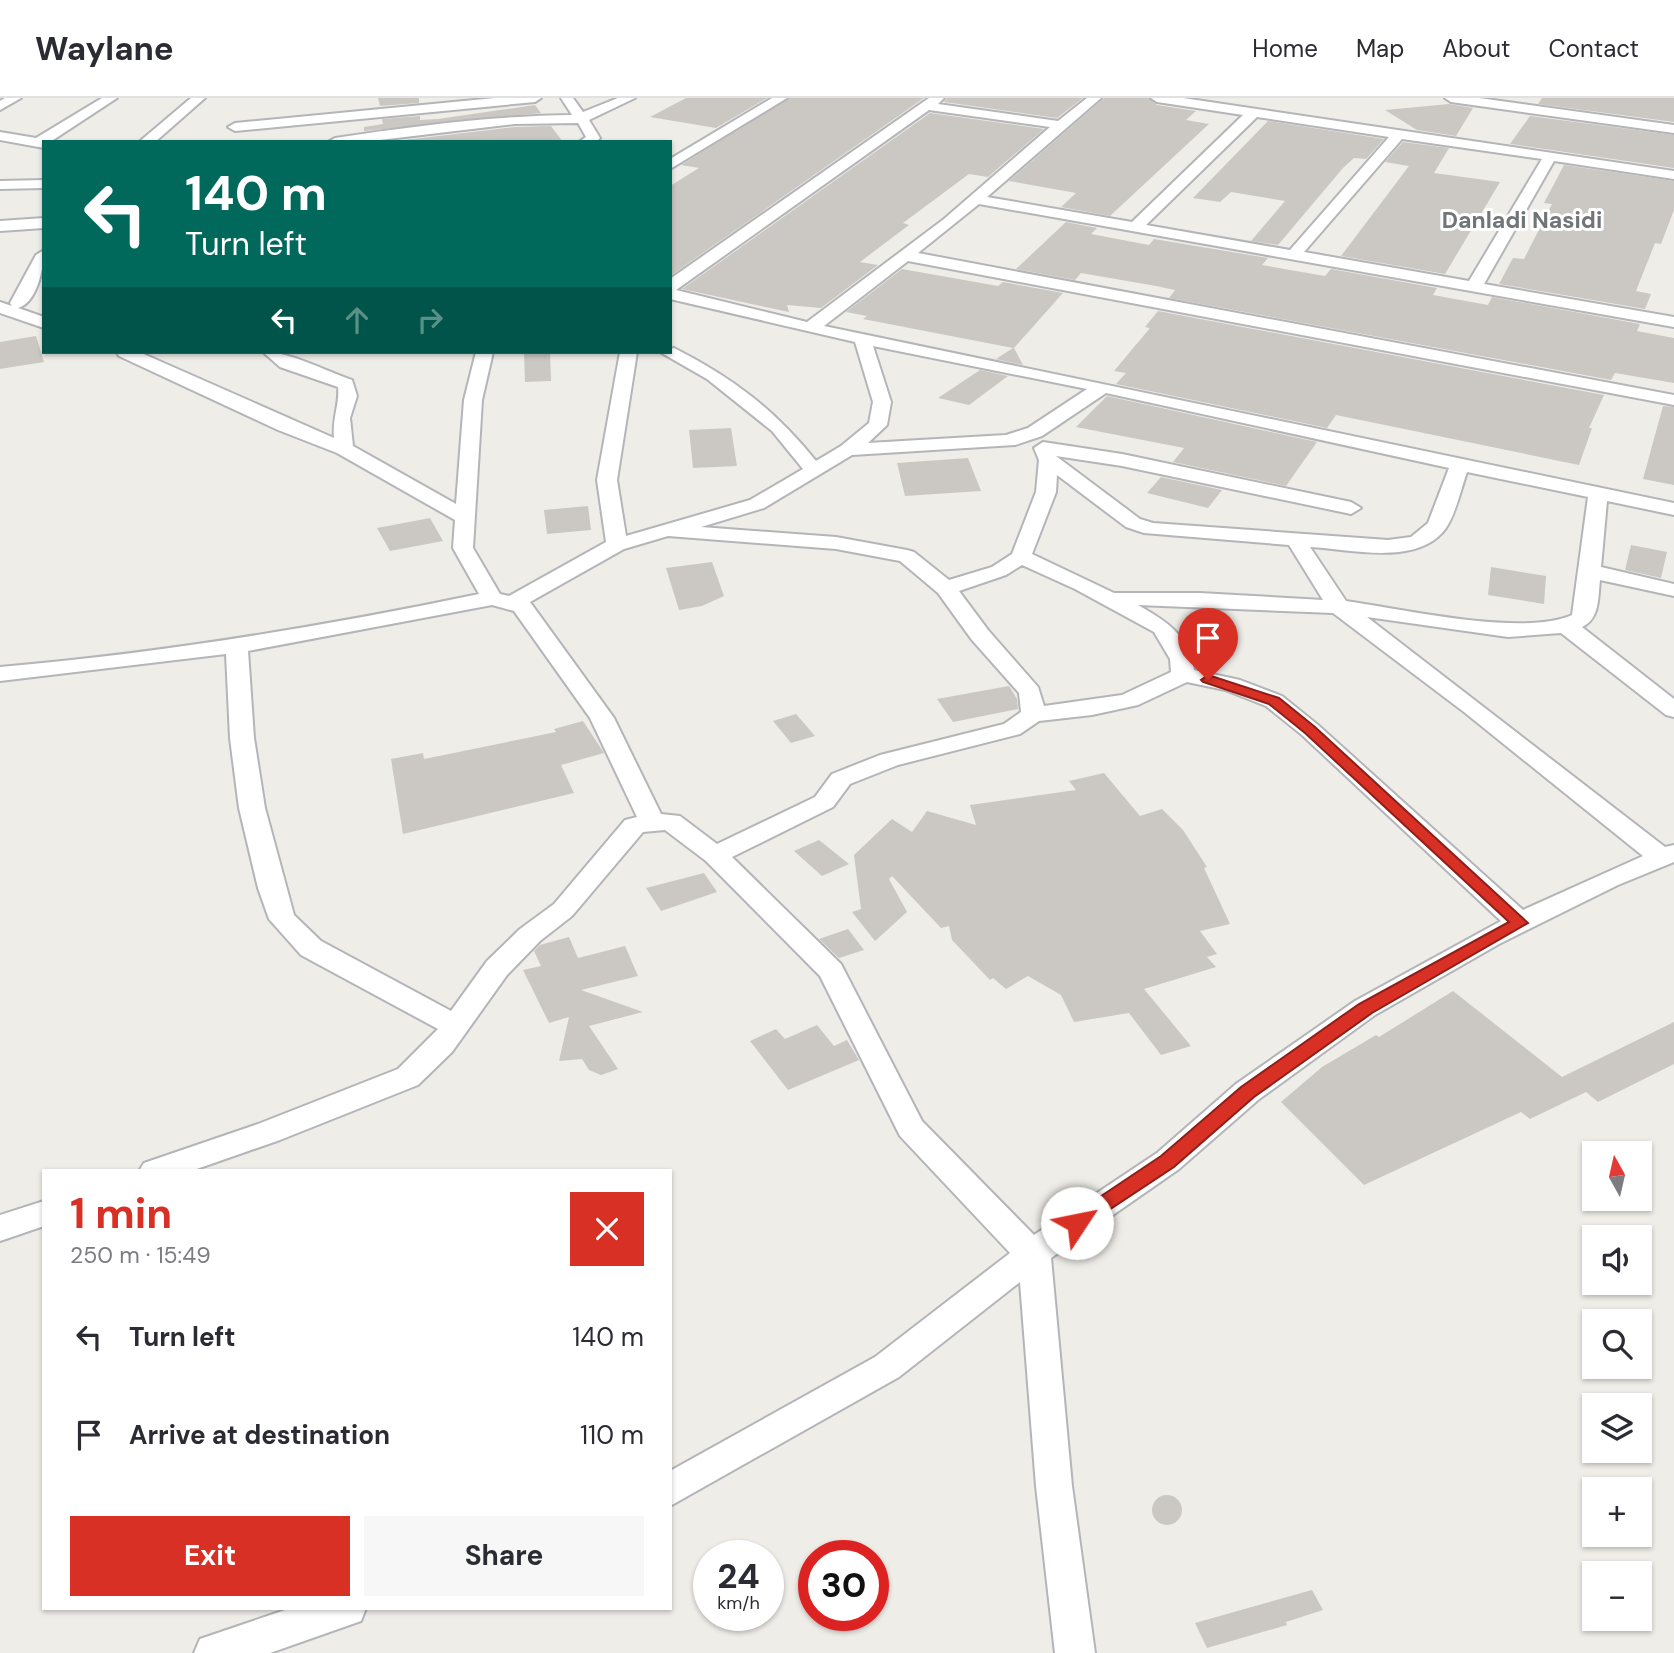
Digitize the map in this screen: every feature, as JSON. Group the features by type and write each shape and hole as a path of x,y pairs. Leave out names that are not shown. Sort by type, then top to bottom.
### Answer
{"street":[{"path":"47,140 111,98"},
{"path":"148,140 199,98"},
{"path":"235,127 417,104 535,98"},
{"path":"567,98 579,119 591,131 593,138 590,140"},
{"path":"367,139 515,120 579,119 628,98"},
{"path":"672,164 781,98"},
{"path":"810,328 906,256 1095,98"},
{"path":"1157,98 1399,134 1492,143 1550,157 1674,175"},
{"path":"1451,98 1515,113 1674,129"},
{"path":"672,286 932,102 1061,125"},
{"path":"1133,229 1252,113"},
{"path":"485,136 515,120"},
{"path":"1292,257 1399,134"},
{"path":"0,136 41,144"},
{"path":"1474,287 1550,157"},
{"path":"0,185 42,184"},
{"path":"975,199 1292,257 1669,317"},
{"path":"0,226 42,223"},
{"path":"906,256 1674,400"},
{"path":"18,303 42,260"},
{"path":"672,294 810,328 1103,387 1460,466 1674,509"},
{"path":"0,307 42,297"},
{"path":"0,307 42,322"},
{"path":"0,674 130,661 237,646 503,600 617,545 757,504 848,450 878,425 882,402 862,338"},
{"path":"129,354 285,426 344,449 464,517"},
{"path":"274,354 286,363 345,384 348,396 341,418 344,449"},
{"path":"484,354 473,400 463,548 503,600 530,617 602,718 652,821"},
{"path":"617,545 607,480 628,354"},
{"path":"672,354 713,375 779,427 814,470"},
{"path":"1042,447 1103,387"},
{"path":"848,450 1008,440 1122,460 1351,508"},
{"path":"1042,447 1133,523 1151,529 1388,546 1417,542 1437,526 1460,466"},
{"path":"946,588 999,571 1021,557 1046,492 1042,447"},
{"path":"1111,599 1200,599 1339,607 1508,630 1566,626 1580,620 1586,611 1598,494"},
{"path":"664,530 836,542 907,556 946,588 980,635 1030,692 1033,714"},
{"path":"1295,539 1339,607 1668,855"},
{"path":"1021,557 1111,599 1163,628 1181,659 1183,674"},
{"path":"1590,570 1674,590"},
{"path":"1566,626 1674,710"},
{"path":"237,646 242,738 252,808 271,888 282,919 311,948 456,1026"},
{"path":"715,855 824,802 841,779 889,760 1012,729 1033,714 1093,710 1162,690 1183,674 1232,685 1274,701 1310,730 1520,923"},
{"path":"161,1169 269,1132 408,1077 442,1045 497,968 530,934 563,910 634,826 652,821 671,822 715,855 831,971 911,1128 1033,1255 1054,1486 1075,1653"},
{"path":"672,1489 887,1367 1033,1255 1168,1161 1247,1092 1366,1008 1520,923 1609,879 1668,855"},
{"path":"0,1228 42,1214"},
{"path":"214,1653 340,1610"}],"building":[{"path":"378,98 419,98 419,103 380,106"},
{"path":"686,98 767,98 716,128 650,117"},
{"path":"789,98 924,98 672,275 672,185 699,168 681,165"},
{"path":"947,98 1083,98 1057,118 944,102"},
{"path":"1104,98 1149,98 1157,105 1196,111 1186,120 1209,124 1110,216 1061,207 1076,193 1009,181"},
{"path":"1542,98 1674,98 1674,122 1538,104"},
{"path":"1449,104 1473,108 1456,136 1417,130 1385,110"},
{"path":"535,105 541,113 364,131 364,127 383,124 382,119 420,116 420,120 438,119"},
{"path":"930,113 1044,129 988,177 969,174 903,223 909,225 860,262 878,265 821,308 787,305 789,312 682,289"},
{"path":"1530,116 1674,135 1674,168 1510,144"},
{"path":"1268,121 1384,139 1366,159 1354,158 1343,168 1278,245 1251,241 1285,201 1231,192 1220,202 1193,198"},
{"path":"551,126 562,140 404,140 515,127"},
{"path":"1403,142 1449,148 1434,173 1500,182 1445,274 1341,256 1409,166 1385,162"},
{"path":"1564,165 1674,181 1674,210 1661,244 1655,243 1636,291 1651,294 1645,309 1499,284 1513,258 1524,259 1552,204 1544,203"},
{"path":"1066,222 1097,228 1091,234 1149,245 1154,239 1268,258 1262,265 1325,276 1331,269 1437,288 1433,295 1488,305 1492,297 1640,324 1637,331 1674,338 1674,383 1615,373 1611,380 1169,298 1175,290 1156,286 1081,273 1075,280 1016,269"},
{"path":"902,269 998,286 1003,282 1063,293 1014,348 1023,365 996,359 1013,348 863,319 867,316 846,312"},
{"path":"1158,311 1604,395 1589,428 1592,428 1579,465 1336,415 1327,428 1116,384 1126,373 1114,371 1150,328 1145,327"},
{"path":"36,336 44,362 0,369 0,342"},
{"path":"524,354 550,354 551,381 525,382"},
{"path":"980,370 1008,376 969,405 938,398"},
{"path":"1107,396 1317,442 1286,486 1173,462 1184,448 1076,427"},
{"path":"1663,406 1674,407 1674,485 1643,479"},
{"path":"731,428 737,466 693,468 689,430"},
{"path":"968,458 981,491 905,496 897,463"},
{"path":"1161,477 1222,490 1208,508 1147,493"},
{"path":"588,506 591,530 547,534 544,510"},
{"path":"430,518 443,541 390,551 377,528"},
{"path":"1631,545 1667,552 1661,578 1625,570"},
{"path":"712,562 724,596 702,606 679,610 666,568"},
{"path":"1491,567 1546,576 1544,604 1488,595"},
{"path":"1009,686 1017,699 1018,709 953,722 937,699"},
{"path":"796,714 815,736 791,743 773,721"},
{"path":"583,721 604,753 561,765 574,793 403,834 391,759 423,753 424,759 556,732 554,729"},
{"path":"1104,773 1140,816 1162,809 1183,830 1207,867 1204,868 1230,924 1200,931 1217,954 1207,957 1216,967 1144,989 1191,1046 1161,1055 1129,1013 1074,1022 1061,995 1028,976 1006,989 993,978 990,980 952,940 949,926 941,928 892,876 889,879 907,912 875,941 852,912 861,909 854,855 892,819 912,832 927,811 976,825 970,805 1076,790 1069,781"},
{"path":"819,840 849,864 822,876 794,851"},
{"path":"704,873 717,892 661,911 646,888"},
{"path":"848,929 864,950 839,958 819,939"},
{"path":"569,937 578,958 625,946 638,976 581,990 643,1012 589,1026 618,1069 601,1075 589,1070 582,1059 559,1061 569,1017 549,1023 523,970 541,966 534,951 540,945"},
{"path":"1453,991 1562,1077 1674,1022 1674,1064 1598,1102 1586,1092 1530,1119 1521,1112 1364,1185 1281,1102 1322,1067 1376,1035 1379,1037"},
{"path":"817,1025 834,1046 847,1040 859,1060 788,1090 750,1041 776,1029 785,1039"},
{"path":"1167,1495 1178,1499 1182,1510 1178,1521 1167,1525 1156,1521 1152,1510 1156,1499"},
{"path":"1312,1590 1323,1610 1286,1622 1287,1625 1207,1648 1195,1623"}],"district":[{"name":"Danladi Nasidi","path":"1522,220"}],"route":[{"path":"1077,1223 1168,1161 1247,1092 1366,1008 1520,923 1310,730 1274,701 1232,685 1208,680"}]}
